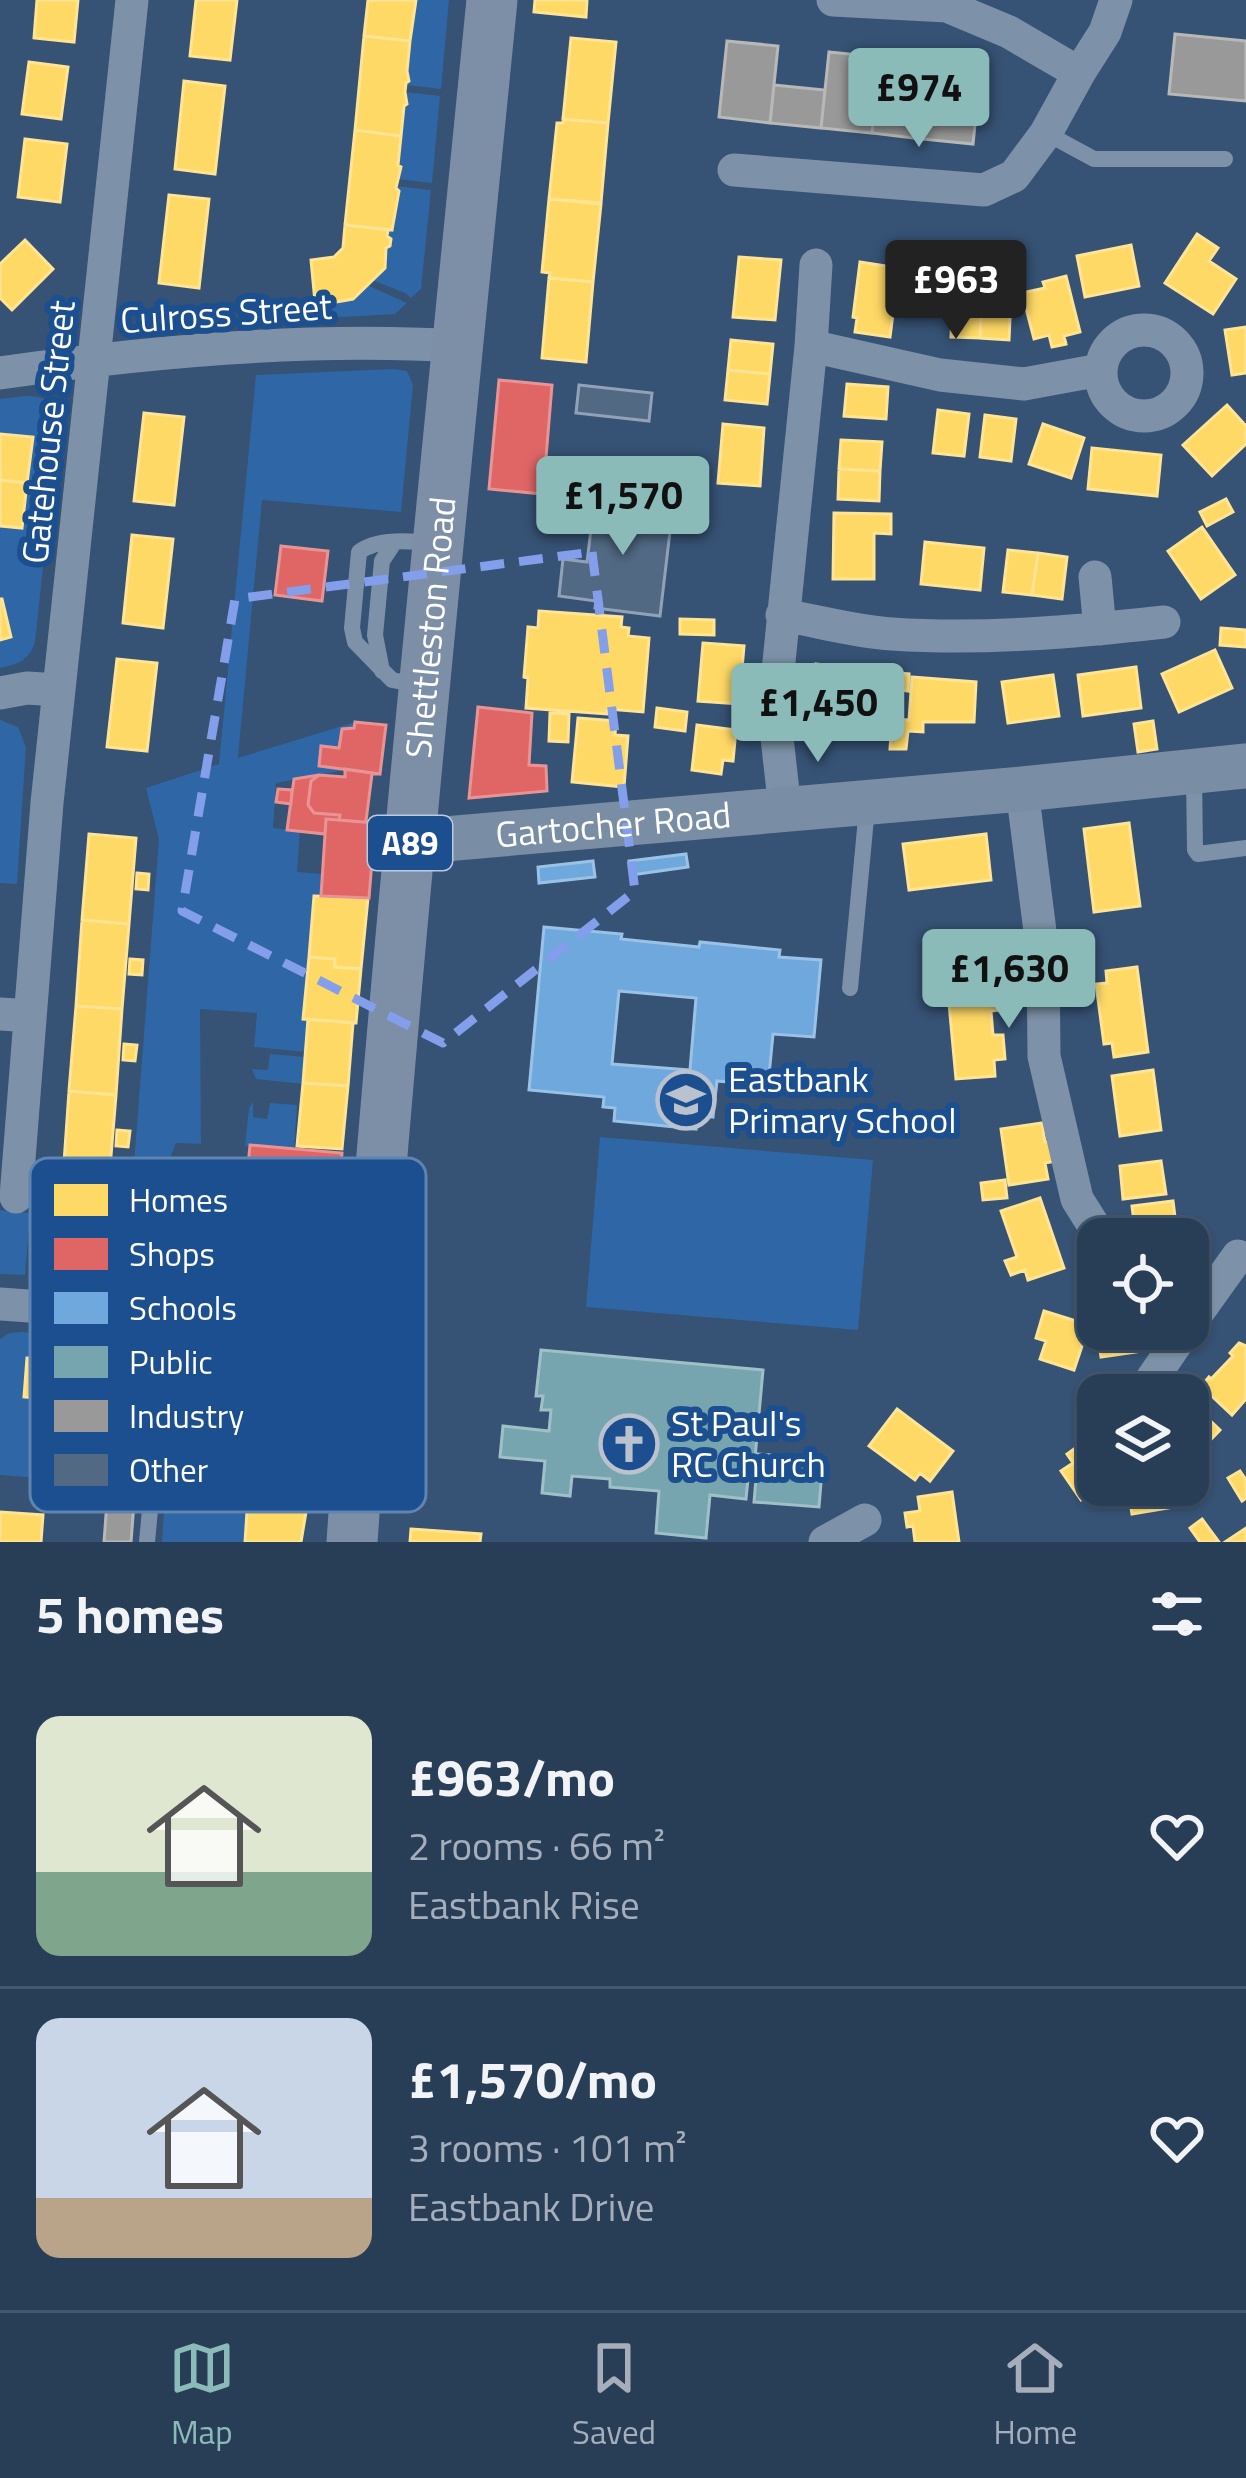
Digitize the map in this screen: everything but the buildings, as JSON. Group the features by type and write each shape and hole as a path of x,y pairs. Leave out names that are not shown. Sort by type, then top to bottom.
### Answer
{"main road":[{"name":"Shettleston Road","path":"382,1158 410,842 404,679 416,543 458,346 492,0"},
{"name":"Gartocher Road","path":"410,842 1246,766"},
{"name":"Shettleston Road","path":"352,1542 354,1512"}],"street":[{"name":"Gatehouse Street","path":"16,1197 15,1015 46,803 133,0"},
{"path":"833,0 947,3 1079,73"},
{"path":"734,170 984,190 1014,176 1046,133 1105,32 1116,0"},
{"path":"785,809 774,710 816,265"},
{"name":"Culross Street","path":"0,373 267,347 458,346"},
{"path":"811,346 940,375 1024,384 1100,370"},
{"path":"1095,577 1100,629"},
{"path":"782,615 889,634 974,635 1163,622"},
{"path":"0,693 27,688 59,690"},
{"path":"1022,789 1043,955 1044,1056 1076,1199 1088,1218"},
{"path":"1209,1295 1238,1256"},
{"path":"0,1304 30,1306"},
{"path":"825,1542 866,1520"}],"lane":[{"path":"1046,133 1094,159 1225,159"},
{"path":"404,679 355,642 352,628 360,550 416,543"},
{"path":"1194,772 1195,850 1198,854 1246,848"},
{"path":"850,988 868,801"},
{"path":"147,1542 150,1512"}],"highlighted area":[{"path":"592,552 635,891 443,1043 182,911 235,599"}],"shaded area":[{"path":"416,0 449,0 441,89 406,85"},
{"path":"405,92 440,96 432,183 397,179"},
{"path":"396,186 431,190 421,289 411,298 372,280 385,268"},
{"path":"367,285 407,303 395,314 253,322 255,305 315,300 331,304 353,299"},
{"path":"407,371 413,385 401,512 262,500 238,758 355,722 339,748 321,746 319,766 345,770 276,783 273,828 300,831 297,872 322,874 321,896 314,896 303,1018 308,1019 306,1052 254,1047 257,1013 200,1009 201,1144 176,1143 170,1158 134,1158 159,839 146,788 219,764 256,375"},
{"path":"26,396 47,401 59,419 35,642 22,661 0,668 0,640 11,637 0,599 0,526 22,528 33,438 0,434 0,399"},
{"path":"0,720 18,727 26,747 17,884 0,883"},
{"path":"270,1054 305,1057 303,1084 256,1079 252,1069 268,1070"},
{"path":"253,1102 253,1117 267,1119 270,1103 297,1105 294,1149 245,1146"},
{"path":"600,1137 873,1160 858,1330 586,1307"},
{"path":"0,1210 30,1213 25,1275 0,1274"},
{"path":"9,1333 30,1333 25,1397 30,1397 30,1477 0,1475 0,1339"},
{"path":"164,1512 247,1512 245,1542 162,1542"}],"place":[{"name":"Eastbank Primary School","path":"686,1100"},
{"name":"St Paul's RC Church","path":"629,1444"}]}
